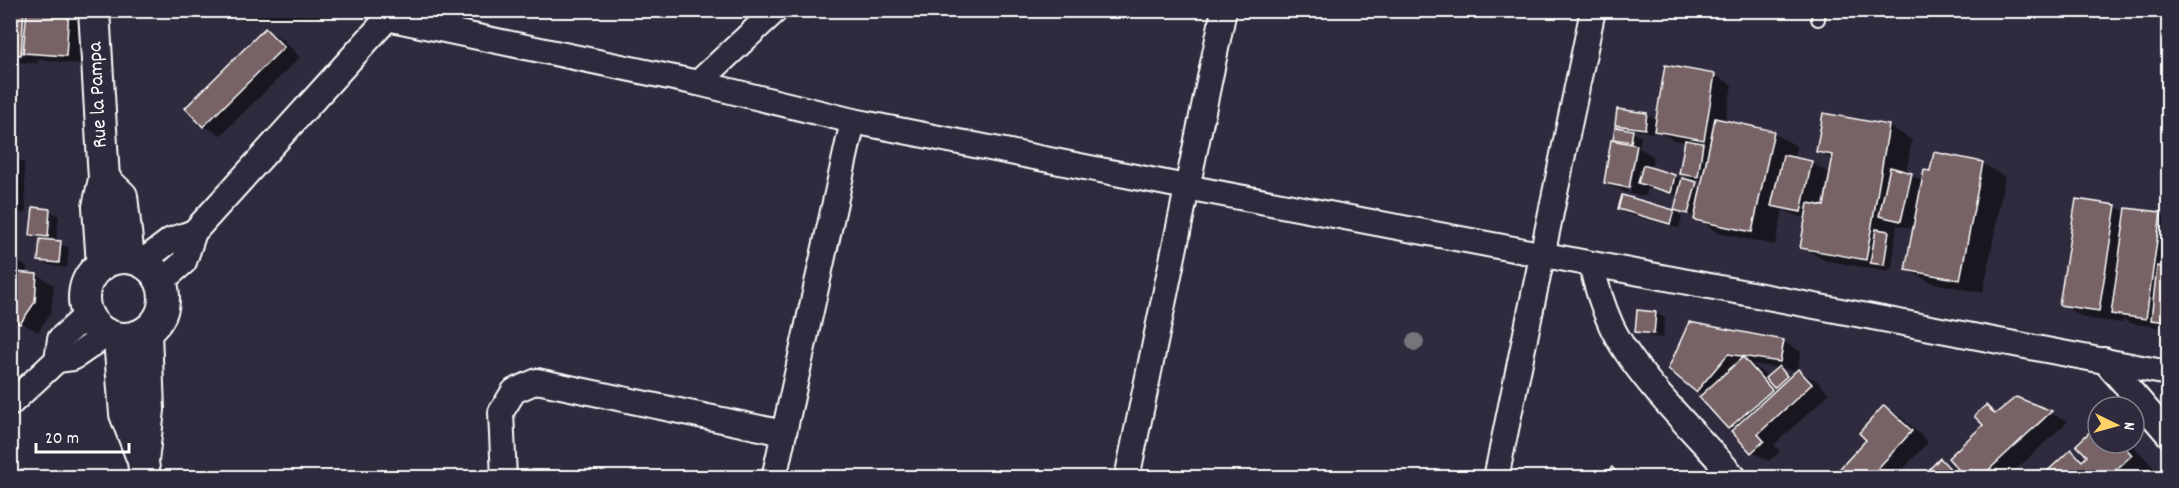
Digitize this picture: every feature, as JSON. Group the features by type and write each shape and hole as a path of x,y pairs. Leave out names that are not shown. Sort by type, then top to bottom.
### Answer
{"street":[{"name":"Rue la Pampa","path":"94,10 104,179 98,207 133,267"},
{"path":"698,83 776,10"},
{"path":"1127,477 1224,10"},
{"path":"1496,477 1593,10"},
{"path":"144,469 125,414 115,330 84,301 85,287 91,274 184,262 194,232 391,14 698,83 853,121 1186,188 2169,372"},
{"path":"774,477 853,121"},
{"path":"1591,264 1599,296 1612,327 1639,369 1735,477"},
{"path":"10,404 57,360 74,358 115,330 156,322 163,310 164,295 133,267"},
{"path":"2104,360 2169,434"},
{"path":"504,477 501,412 514,391 537,381 784,432"}],"building":[{"path":"10,10 24,10 21,55 10,54"},
{"path":"27,10 69,10 66,56 23,53"},
{"path":"265,28 284,47 203,127 185,108"},
{"path":"1665,65 1715,74 1704,140 1654,131"},
{"path":"1617,109 1647,113 1645,129 1615,125"},
{"path":"1823,113 1889,125 1866,260 1800,248 1808,203 1824,206 1833,155 1816,152"},
{"path":"1715,118 1774,131 1752,232 1694,220"},
{"path":"1615,127 1633,130 1631,142 1613,139"},
{"path":"1611,140 1637,145 1629,188 1604,183"},
{"path":"1685,140 1703,143 1698,177 1679,174"},
{"path":"1934,152 1983,162 1960,280 1905,270 1924,170 1930,171"},
{"path":"1783,155 1812,161 1801,212 1771,206"},
{"path":"1643,165 1675,175 1671,193 1638,183"},
{"path":"1890,167 1912,173 1901,221 1879,216"},
{"path":"1682,178 1697,182 1688,214 1674,210"},
{"path":"1622,195 1674,210 1670,224 1618,209"},
{"path":"2076,199 2116,205 2099,311 2059,305"},
{"path":"33,207 50,209 48,237 30,235"},
{"path":"2126,208 2161,212 2146,319 2111,314"},
{"path":"1876,229 1889,231 1884,265 1870,263"},
{"path":"40,239 61,241 59,263 38,261"},
{"path":"2157,266 2168,268 2168,322 2151,320"},
{"path":"15,272 37,274 35,302 20,324 10,318"},
{"path":"1637,310 1656,312 1654,334 1635,332"},
{"path":"1689,322 1784,340 1780,362 1728,354 1696,392 1668,369"},
{"path":"1743,357 1772,390 1728,429 1699,397"},
{"path":"1779,366 1787,376 1774,388 1765,378"},
{"path":"1798,369 1812,384 1758,434 1764,441 1751,453 1731,431"},
{"path":"2016,397 2052,411 1980,478 1966,478 1948,458 1983,425 1974,416 1986,405 1995,414"},
{"path":"1884,405 1912,431 1869,478 1831,478 1866,440 1859,433"},
{"path":"2086,435 2086,455 2076,445"},
{"path":"2071,449 2082,461 2087,456 2132,455 2107,478 2040,478"},
{"path":"1940,458 1959,478 1921,478"},
{"path":"1612,467 1621,478 1600,478"}]}
